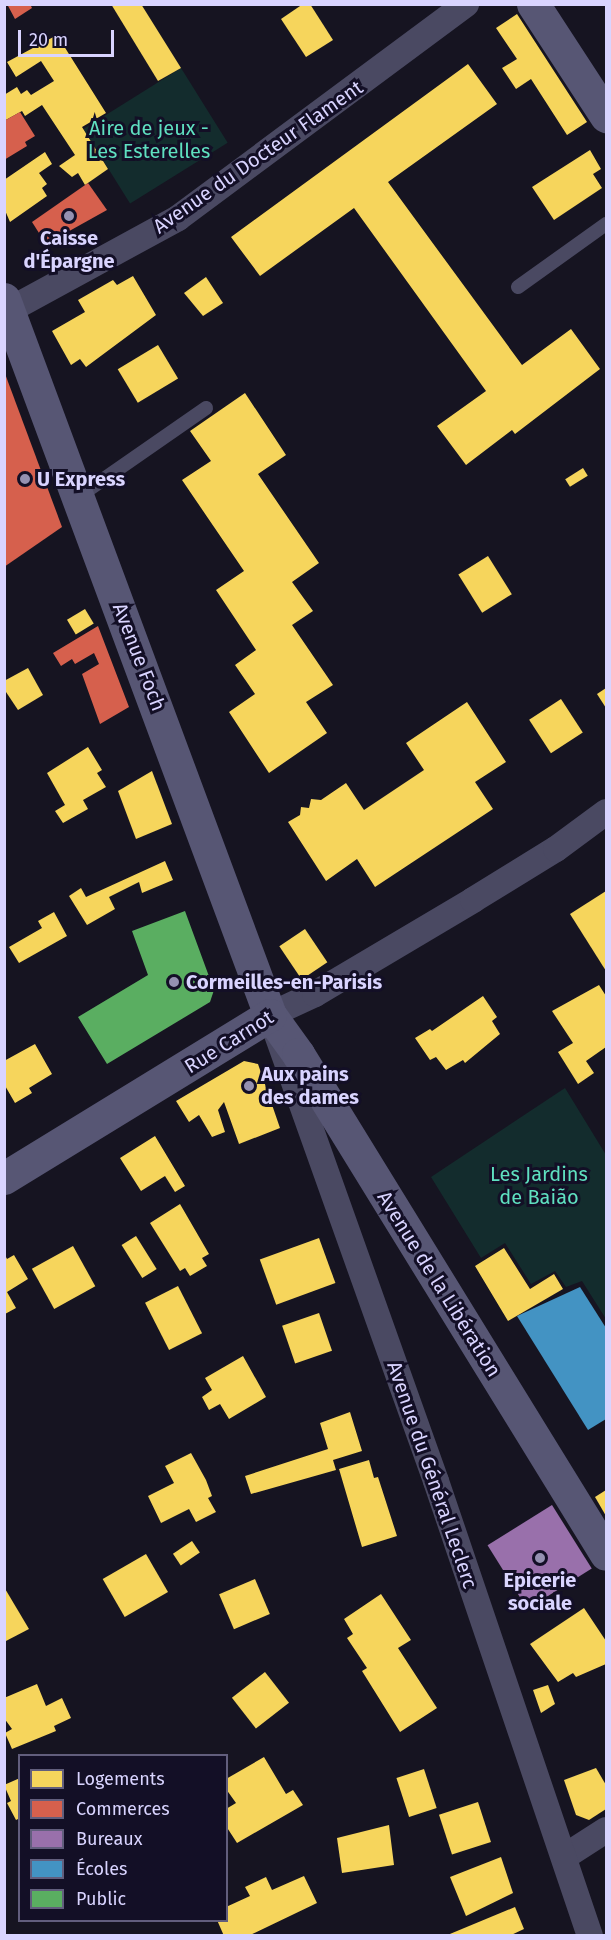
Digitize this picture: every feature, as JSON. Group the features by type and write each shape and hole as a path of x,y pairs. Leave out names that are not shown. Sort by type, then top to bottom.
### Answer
{"street":[{"path":"533,4 606,116"},
{"name":"Avenue du Docteur Flament","path":"6,308 178,218 464,6"},
{"name":"Avenue Foch","path":"6,308 270,1015"},
{"name":"Rue Carnot","path":"4,1178 270,1015 315,994 473,900 556,849 606,812"},
{"name":"Avenue de la Libération","path":"270,1015 298,1054 606,1554"},
{"name":"Avenue du Général Leclerc","path":"270,1015 590,1935"},
{"path":"564,1857 606,1830"}],"lane":[{"path":"518,287 606,224"},
{"path":"78,497 206,408"}],"green space":[{"name":"Aire de jeux - Les Esterelles","path":"181,68 228,143 130,204 83,129"},
{"name":"Les Jardins de Baião","path":"565,1088 606,1155 606,1319 582,1281 566,1287 555,1271 531,1284 505,1243 481,1258 431,1177"}],"building: Logements":[{"path":"111,4 141,4 181,68 158,81"},
{"path":"303,4 310,4 333,40 306,57 281,19"},
{"path":"517,14 587,122 567,135 531,79 516,89 502,68 517,59 496,28"},
{"path":"57,35 106,113 82,127 108,169 85,185 78,173 72,177 59,166 75,155 42,105 25,116 22,111 4,121 4,95 17,87 21,94 27,90 31,95 54,81 41,61 16,77 7,62"},
{"path":"468,64 497,104 388,182 522,365 571,329 600,369 515,434 512,430 466,465 437,426 486,391 354,208 260,276 231,237"},
{"path":"590,150 601,169 593,174 602,188 554,220 532,187"},
{"path":"45,152 52,164 39,173 47,184 42,188 47,196 10,222 4,208 4,180"},
{"path":"133,276 156,315 86,367 80,359 71,365 52,331 85,312 78,300 113,280 117,285"},
{"path":"206,277 223,303 203,316 184,293"},
{"path":"158,345 178,378 138,403 118,369"},
{"path":"245,393 286,455 258,474 319,563 292,582 313,611 292,625 333,685 306,702 327,733 269,773 229,712 255,694 235,665 256,650 216,590 244,571 182,480 211,461 190,431"},
{"path":"583,468 588,476 570,487 565,479"},
{"path":"488,556 512,594 482,613 458,575"},
{"path":"85,609 94,624 76,634 67,620"},
{"path":"28,668 43,695 18,710 4,689 4,681"},
{"path":"606,688 606,708 597,694"},
{"path":"561,699 583,733 551,753 529,720"},
{"path":"467,702 506,762 475,782 493,809 375,887 357,859 326,881 288,822 300,815 301,807 309,808 311,799 321,800 346,783 364,810 424,770 406,743"},
{"path":"88,747 102,770 97,773 106,787 83,800 88,809 63,823 55,811 65,805 47,773"},
{"path":"152,771 172,824 136,839 118,791"},
{"path":"165,861 173,880 142,893 139,882 109,897 115,909 87,925 69,896 81,888 86,897"},
{"path":"606,891 606,971 570,914"},
{"path":"54,912 67,936 19,963 9,947 42,928 38,921"},
{"path":"305,929 327,962 302,979 279,946"},
{"path":"599,985 606,996 606,1047 586,1061 594,1073 578,1084 558,1052 573,1043 552,1011"},
{"path":"483,996 497,1017 492,1021 500,1034 465,1063 463,1060 446,1070 436,1057 430,1060 415,1038 430,1029 432,1031"},
{"path":"35,1044 52,1074 29,1088 32,1093 15,1103 4,1084 4,1061"},
{"path":"244,1061 258,1064 280,1128 239,1144 224,1102 218,1110 225,1132 212,1137 199,1115 189,1122 176,1101"},
{"path":"155,1136 185,1186 175,1192 165,1176 141,1191 120,1158"},
{"path":"180,1204 209,1254 202,1258 207,1266 190,1276 185,1268 180,1271 150,1223"},
{"path":"136,1236 157,1269 142,1278 122,1245"},
{"path":"319,1238 335,1283 276,1305 260,1260"},
{"path":"73,1246 95,1286 54,1309 32,1269"},
{"path":"504,1248 530,1289 554,1274 563,1289 508,1321 475,1266"},
{"path":"4,1253 7,1259 14,1255 28,1279 7,1292 16,1308 5,1314"},
{"path":"178,1286 202,1333 169,1350 145,1303"},
{"path":"319,1313 332,1351 295,1364 282,1326"},
{"path":"243,1356 266,1397 229,1419 220,1404 209,1410 202,1397 212,1390 205,1378"},
{"path":"350,1412 362,1451 333,1460 336,1470 251,1494 245,1476 328,1449 320,1423"},
{"path":"191,1453 206,1480 212,1496 208,1498 216,1512 196,1522 189,1509 161,1523 148,1496 174,1483 165,1466"},
{"path":"369,1460 374,1478 378,1477 397,1536 362,1547 339,1469"},
{"path":"606,1490 606,1516 595,1497"},
{"path":"192,1541 200,1553 181,1565 173,1554"},
{"path":"146,1554 168,1592 125,1617 103,1579"},
{"path":"255,1579 270,1614 234,1629 219,1594"},
{"path":"4,1587 29,1629 4,1642"},
{"path":"381,1594 411,1640 398,1648 437,1708 400,1732 362,1671 367,1668 347,1638 353,1634 344,1619"},
{"path":"584,1608 606,1641 606,1664 576,1677 573,1673 558,1682 530,1644"},
{"path":"265,1672 289,1703 256,1729 232,1698"},
{"path":"37,1684 46,1706 62,1698 71,1718 54,1726 56,1731 12,1749 5,1733 12,1729 4,1718 4,1698"},
{"path":"548,1685 555,1704 541,1713 533,1690"},
{"path":"264,1757 286,1794 293,1790 303,1805 237,1843 228,1829 228,1808 236,1803 228,1792 228,1778"},
{"path":"596,1768 606,1785 606,1809 589,1820 576,1815 564,1780"},
{"path":"424,1769 437,1808 409,1817 396,1778"},
{"path":"18,1779 18,1819 16,1820 7,1803 11,1801 4,1785"},
{"path":"478,1802 491,1842 452,1855 439,1815"},
{"path":"389,1825 394,1865 342,1873 337,1838"},
{"path":"501,1857 513,1893 466,1916 450,1877"},
{"path":"304,1876 317,1903 248,1936 224,1936 218,1922 228,1922 228,1906 250,1896 245,1887 266,1877 272,1890"},
{"path":"515,1907 524,1929 509,1936 445,1936"}],"building: Commerces":[{"path":"7,4 30,4 32,8 15,19"},
{"path":"20,112 35,136 25,142 27,146 4,160 4,121"},
{"name":"Caisse d'Épargne","path":"88,183 107,210 46,244 32,222"},
{"name":"U Express","path":"4,371 62,527 4,567"},
{"path":"98,626 129,707 100,724 82,674 99,664 94,653 75,664 72,659 61,666 53,653"}],"building: Bureaux":[{"name":"Epicerie sociale","path":"552,1505 592,1569 527,1609 488,1545"}],"building: Écoles":[{"path":"580,1287 606,1328 606,1419 588,1430 517,1316"}],"building: Public":[{"name":"Cormeilles-en-Parisis","path":"185,911 214,990 210,1002 107,1064 78,1017 148,975 132,931"}],"place":[{"name":"Caisse d'Épargne","path":"69,216"},
{"name":"U Express","path":"25,479"},
{"name":"Cormeilles-en-Parisis","path":"174,982"},
{"name":"Aux pains des dames","path":"249,1086"},
{"name":"Epicerie sociale","path":"540,1558"}]}
